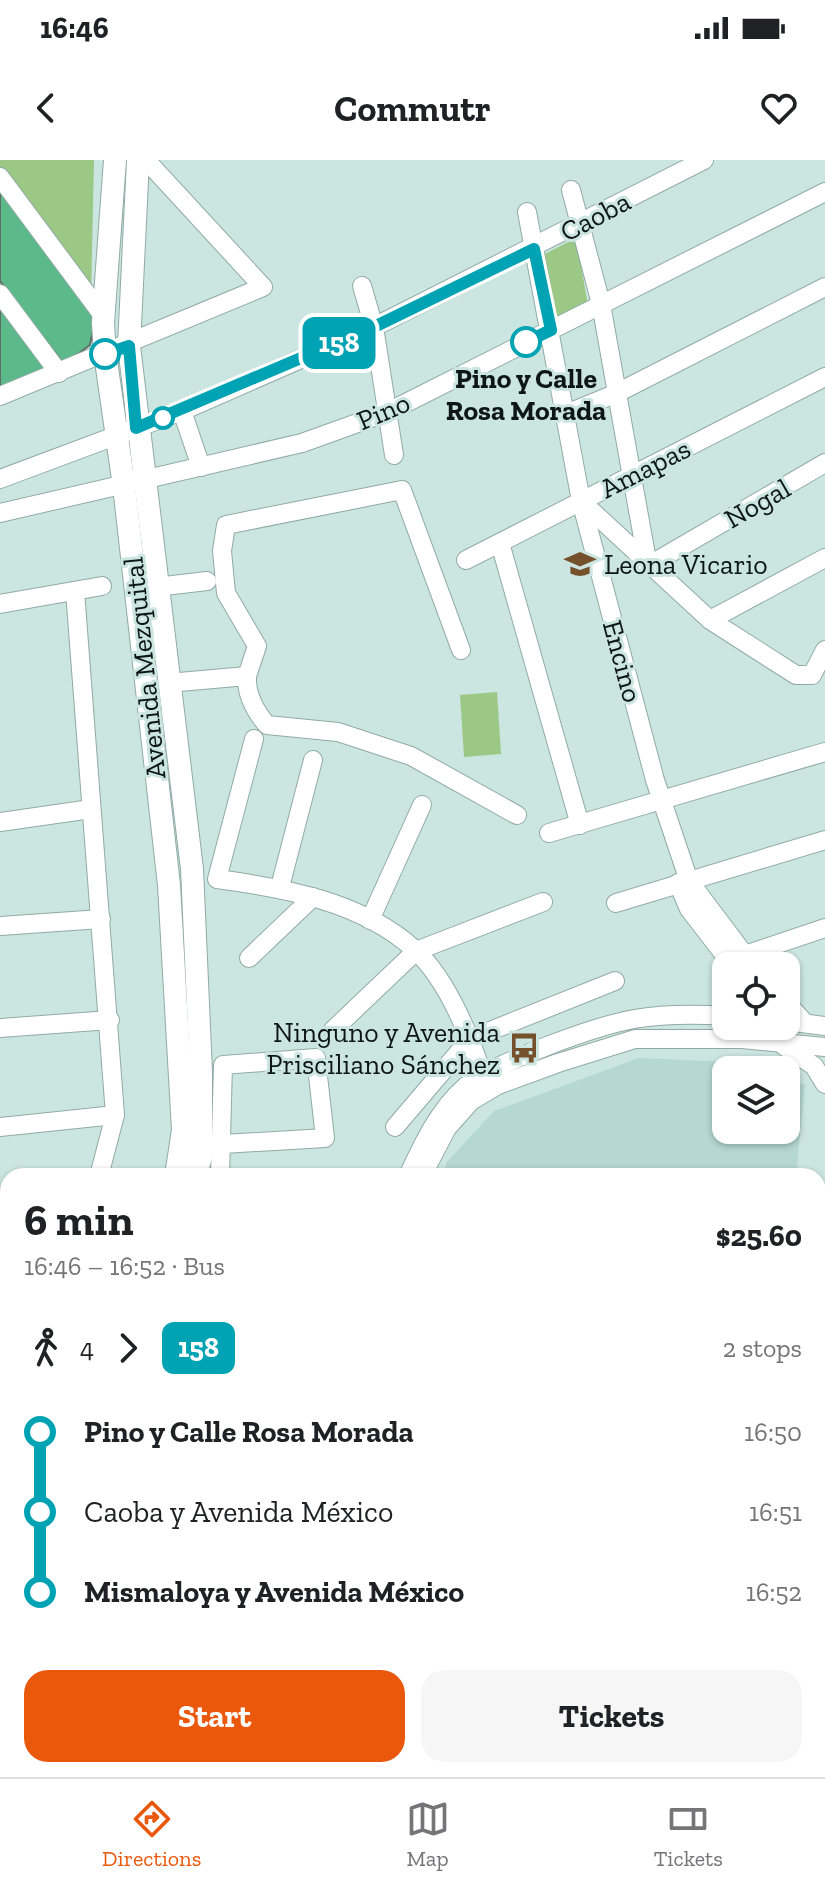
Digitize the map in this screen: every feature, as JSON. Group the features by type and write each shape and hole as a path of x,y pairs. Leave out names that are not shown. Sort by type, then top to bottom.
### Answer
{"main road":[{"name":"Avenida Mezquital","path":"115,160 104,317 105,354 126,432 156,587 192,869 198,987 201,1157 198,1168"},
{"name":"Avenida Mezquital","path":"126,432 138,160"},
{"name":"Avenida Mezquital","path":"134,484 169,885 183,1130 177,1168"}],"street":[{"path":"0,396 129,346 263,287 146,160"},
{"name":"Caoba","path":"0,479 182,411 374,327 534,249 704,160"},
{"path":"0,177 104,317"},
{"path":"571,190 601,304 648,566"},
{"name":"Pino","path":"0,513 302,443 388,412 825,192"},
{"name":"Encino","path":"527,212 581,501 659,803"},
{"path":"362,286 374,327 394,455"},
{"path":"566,414 617,393 825,287"},
{"path":"0,294 59,373"},
{"name":"Amapas","path":"466,560 825,377"},
{"path":"182,411 201,467"},
{"name":"Nogal","path":"648,566 825,463"},
{"path":"461,650 402,490 226,525 222,532 226,593 257,646 246,689 257,714 267,725 338,732 411,756 517,815"},
{"path":"581,501 710,620 796,675 812,675 825,650"},
{"path":"500,543 580,825"},
{"path":"710,620 825,558"},
{"path":"156,587 207,581"},
{"path":"0,604 102,586"},
{"path":"75,591 115,1115 101,1168"},
{"path":"168,683 247,676"},
{"path":"254,739 217,879 280,887 313,897 370,920 416,951 450,997 470,1039 485,1083"},
{"path":"549,833 825,752"},
{"path":"280,887 313,760"},
{"path":"659,803 683,883 733,952"},
{"path":"370,920 422,805"},
{"path":"0,822 91,809"},
{"path":"616,903 825,840"},
{"path":"249,958 313,897"},
{"path":"333,1030 416,951 543,902"},
{"path":"0,926 101,919"},
{"path":"765,952 825,928"},
{"path":"395,1127 470,1039 615,981"},
{"path":"426,1168 447,1128 485,1083 549,1047 632,1019 712,1015"},
{"path":"0,1028 110,1020"},
{"path":"800,1023 825,1026"},
{"path":"412,1168 440,1116 463,1088 635,1039 696,1037 825,1047"},
{"path":"778,1042 814,1066 825,1084"},
{"path":"221,1168 223,1065 316,1058 325,1138 223,1144"},
{"path":"0,1127 115,1115"}],"shaded area":[{"path":"639,1058 712,1061 712,1144 799,1144 797,1168 446,1168 446,1163 494,1111"},
{"path":"800,1083 805,1085 800,1136"}],"green space":[{"path":"0,160 94,160 91,297 0,173"},
{"path":"576,238 588,305 557,323 543,255"},
{"path":"497,692 501,754 464,757 460,695"}],"building":[{"path":"0,187 96,316 90,345 64,364 0,281"},
{"path":"0,301 50,368 0,390"}],"bus line":[{"name":"158","path":"105,354 129,346 136,428 374,327 534,249 551,330 526,342"}],"place":[{"name":"Pino y Calle Rosa Morada","path":"526,342"},
{"name":"Leona Vicario","path":"580,564"},
{"name":"Ninguno y Avenida Prisciliano Sánchez","path":"524,1048"}]}
